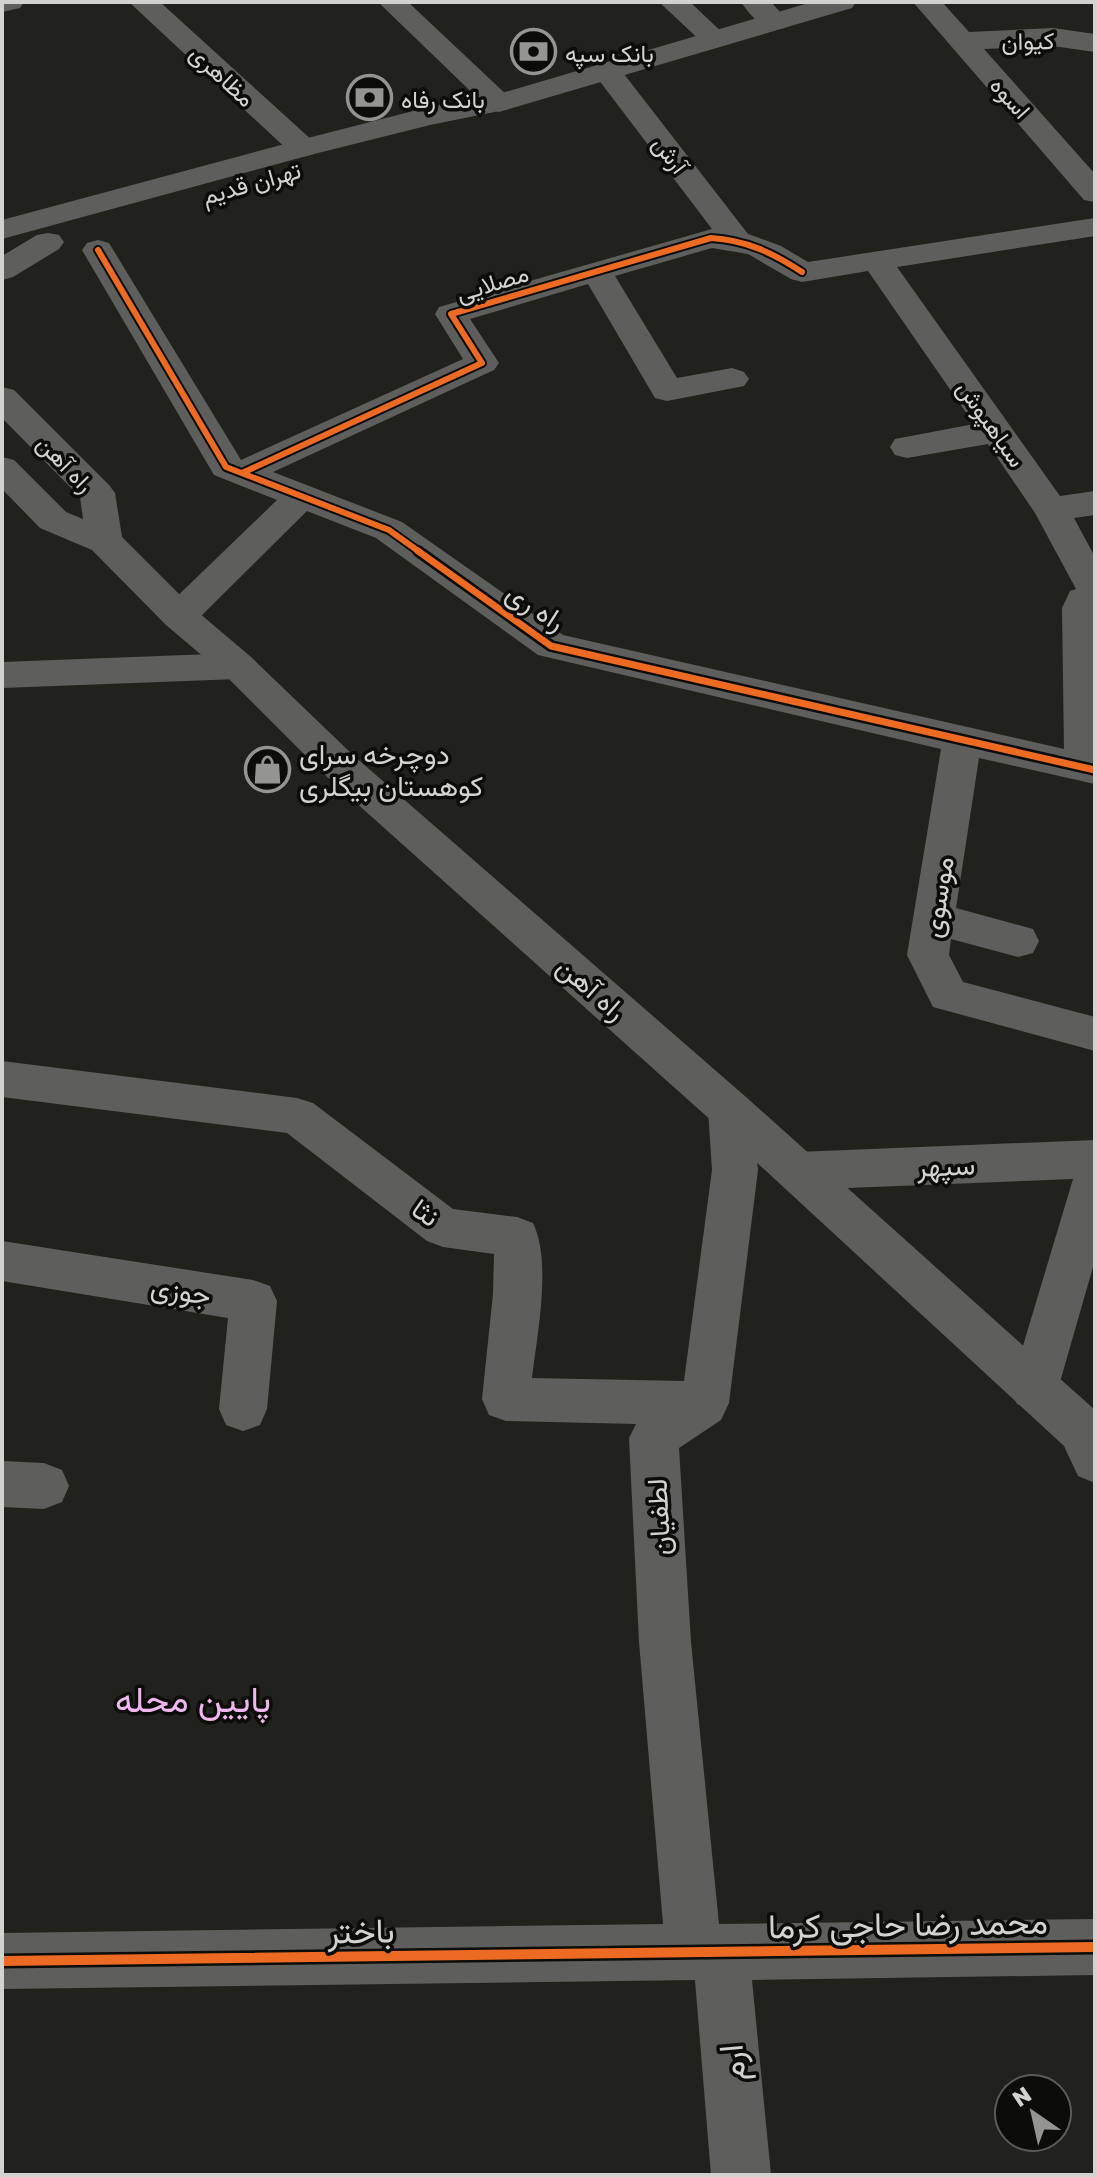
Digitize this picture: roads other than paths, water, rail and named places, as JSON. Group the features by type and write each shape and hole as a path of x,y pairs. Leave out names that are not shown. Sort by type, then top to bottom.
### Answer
{"street":[{"path":"2,4 10,2"},
{"name":"مظاهری","path":"143,2 303,148"},
{"path":"392,2 499,103"},
{"path":"673,2 715,39"},
{"name":"تهران قدیم","path":"2,236 48,242 438,127 499,103 715,39 765,12 842,2"},
{"name":"اسوه","path":"927,2 1095,193"},
{"name":"کیوان","path":"961,41 1053,37 1095,43"},
{"name":"آرش","path":"607,71 735,238"},
{"name":"تهران قدیم","path":"2,236 303,148 429,116 499,103"},
{"name":"مصلایی","path":"242,473 482,363 451,314 711,238 735,238 768,249 802,272 1095,227"},
{"path":"2,270 48,242"},
{"name":"راه ری","path":"98,250 226,467 389,530 551,646 1089,768"},
{"name":"سیاهپوش","path":"877,261 1051,509 1095,593 1083,600 1080,608 1089,768"},
{"path":"597,272 667,390 732,379"},
{"name":"راه آهن","path":"2,398 97,493 105,541"},
{"path":"907,447 998,431"},
{"name":"راه آهن","path":"2,468 53,520 105,541 179,616 238,666 339,765 730,1110 1091,1441"},
{"path":"179,616 302,496"},
{"path":"1051,509 1095,503"},
{"path":"2,675 238,666"},
{"name":"موسوی","path":"962,740 928,955 948,995 1095,1034"},
{"path":"934,918 1018,941"},
{"name":"نثا","path":"2,1079 297,1116 443,1227 517,1237 517,1294 506,1399 704,1404"},
{"path":"704,1404 735,1170 730,1110"},
{"name":"سپهر","path":"797,1171 1095,1159"},
{"path":"1034,1389 1095,1181"},
{"name":"جوزی","path":"2,1261 253,1301 243,1409"},
{"name":"لطفیان","path":"704,1404 654,1438 665,1642 708,1952"},
{"name":"محمد رضا حاجی کرما","path":"708,1952 1095,1947"},
{"name":"باختر","path":"2,1961 708,1952"},
{"name":"ارم","path":"708,1952 741,2175"}],"place":[{"name":"بانک سپه","path":"534,52"},
{"name":"بانک رفاه","path":"370,98"},
{"name":"دوچرخه سرای کوهستان بیگلری","path":"268,769"}],"district":[{"name":"پایین محله","path":"193,1698"}]}
